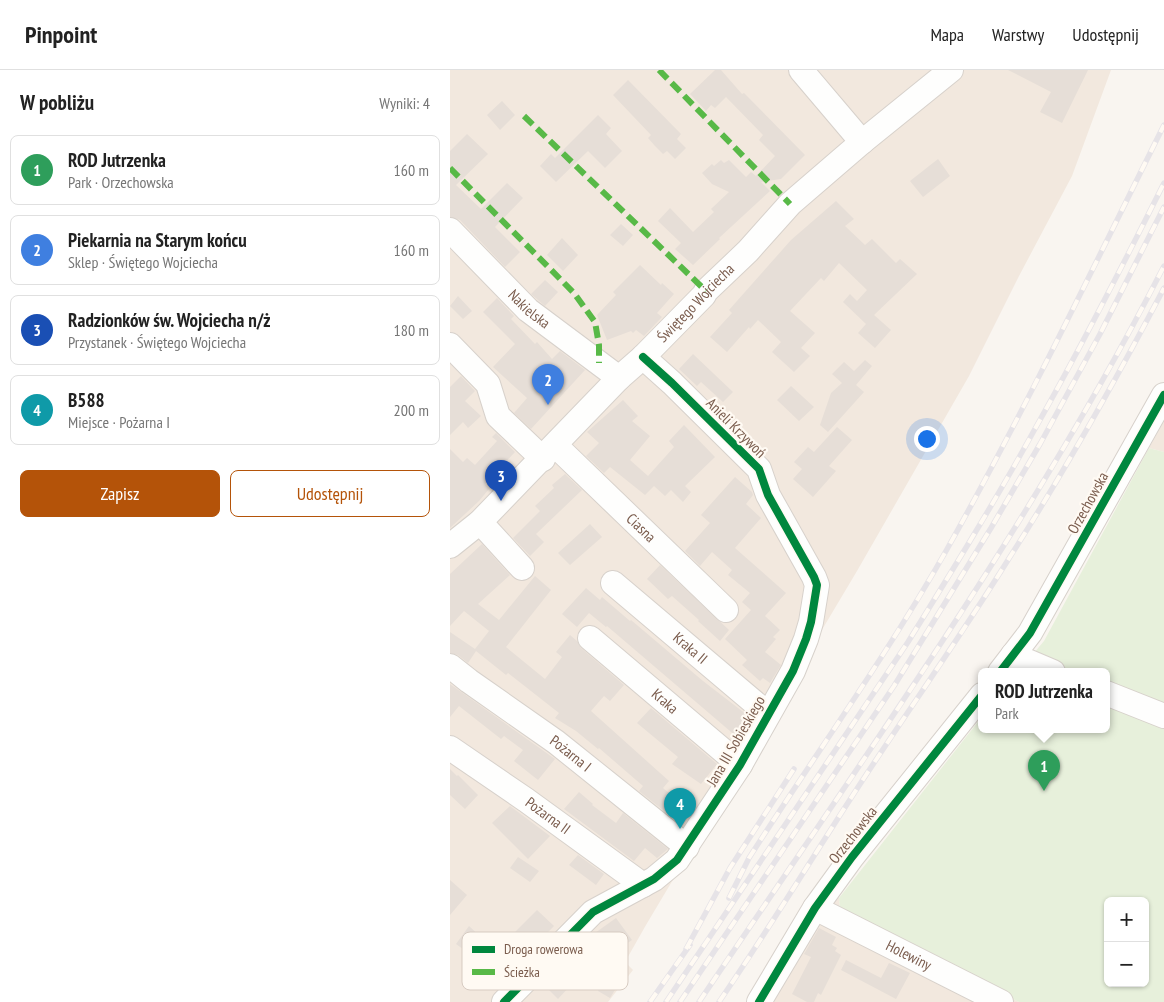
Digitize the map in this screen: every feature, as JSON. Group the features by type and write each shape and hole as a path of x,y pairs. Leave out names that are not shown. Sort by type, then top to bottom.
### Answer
{"street":[{"path":"802,70 862,142"},
{"name":"Świętego Wojciecha","path":"450,546 480,522 619,378 643,358 748,251 790,204 862,142 951,70"},
{"name":"Nakielska","path":"450,230 528,310 619,378"},
{"name":"Ciasna","path":"450,345 488,384 498,416 549,452 726,610"},
{"name":"Anieli Krzywoń","path":"643,358 672,382 759,470 768,495 803,559"},
{"name":"Orzechowska","path":"1006,664 1030,633 1049,602 1164,395"},
{"path":"480,522 522,568"},
{"name":"Jana III Sobieskiego","path":"573,932 593,912 654,879 677,860 740,765 793,671 806,639 811,622 817,585 803,559"},
{"name":"Kraka II","path":"613,583 768,714"},
{"name":"Kraka","path":"590,638 740,765"},
{"path":"1006,664 1030,668"},
{"name":"Pożarna I","path":"450,666 556,742 687,847"},
{"path":"1110,695 1164,716"},
{"name":"Orzechowska","path":"765,1000 815,908 852,857 978,700"},
{"name":"Pożarna II","path":"450,748 526,800 643,885"},
{"name":"Holewiny","path":"815,908 1001,1002"},
{"name":"Jana III Sobieskiego","path":"504,1002 516,990"}],"shaded area":[{"path":"450,70 1111,70 1072,176 969,376 857,571 628,957 628,932 462,932 462,990 617,990 608,1002 450,1002"},
{"path":"1164,421 1164,452 1149,448"},
{"path":"818,887 839,898 840,909 845,916 1019,1002 749,1002"},
{"path":"628,965 633,970 628,976"}],"green space":[{"path":"1149,448 1164,452 1164,1002 1019,1002 845,916 840,909 839,898 978,722 978,733 1110,733 1110,668 1021,668 1044,641"}],"building":[{"path":"715,70 721,70 742,94 744,93 805,155 781,179 761,182 770,191 693,265 675,249 681,243 658,221 670,208 693,232 714,212 711,209 729,192 712,184 702,173 712,164 714,166 721,160 724,163 729,160 746,177 751,172 756,176 775,156 759,140 763,135 726,97 715,108 711,105 706,111 690,94"},
{"path":"1008,70 1088,70 1062,123 1040,112 1051,92"},
{"path":"628,80 681,134 677,139 686,148 675,159 667,151 663,154 655,146 648,138 651,135 613,95"},
{"path":"502,101 515,115 500,130 487,115"},
{"path":"598,115 611,128 606,134 622,151 605,168 588,151 556,182 540,166 551,154 555,158"},
{"path":"467,134 488,154 456,185 481,209 507,183 523,198 495,227 520,252 505,267 460,220 450,217 450,151"},
{"path":"938,159 950,176 923,197 910,181"},
{"path":"836,201 854,219 845,226 865,245 872,239 896,263 900,259 917,274 874,315 891,330 875,348 858,333 866,324 843,302 850,294 857,301 867,290 839,263 824,281 821,278 790,311 815,333 801,348 810,356 794,372 772,352 781,342 758,320 750,329 749,327 727,352 710,337 732,313 729,310 791,240"},
{"path":"621,224 633,235 623,246 610,235"},
{"path":"562,238 578,255 563,271 547,255"},
{"path":"640,265 661,285 662,283 674,294 657,313 662,317 644,336 636,330 633,333 631,331 607,340 597,315 616,295 613,292"},
{"path":"545,280 558,292 545,306 531,294"},
{"path":"458,296 472,311 463,319 450,306"},
{"path":"497,298 514,316 511,319 535,344 537,342 552,359 560,351 585,370 531,429 514,413 527,398 493,367 515,344 483,312"},
{"path":"693,354 733,392 723,402 701,382 697,386 679,369"},
{"path":"865,360 872,366 856,385 864,392 828,432 820,425 831,393 842,383 832,374 844,362 854,371"},
{"path":"461,376 475,391 465,401 481,416 468,428 463,422 450,435 450,387"},
{"path":"791,386 814,407 799,421 777,400"},
{"path":"623,400 638,416 632,421 650,436 630,460 648,476 674,447 669,441 684,425 715,457 685,486 691,492 683,502 671,490 665,496 654,486 645,495 610,467 604,473 586,456 599,443 587,432"},
{"path":"837,427 852,440 829,466 836,471 813,497 793,479 802,469 794,462 808,447 814,452"},
{"path":"496,433 515,452 485,484 489,489 479,501 450,528 450,449 463,462 467,458 475,465 497,441 492,437"},
{"path":"565,474 582,490 536,534 544,542 530,556 513,538 540,511 535,506 554,488 552,485"},
{"path":"735,477 752,492 753,495 746,504 761,518 735,548 786,593 765,616 780,630 773,637 776,639 765,652 781,665 770,683 763,678 760,681 742,665 747,660 725,639 751,610 742,602 750,593 728,575 732,570 712,552 700,566 685,551 710,523 701,515"},
{"path":"590,524 602,537 570,565 558,553"},
{"path":"482,544 510,575 478,604 499,620 535,576 551,590 506,647 545,679 562,657 556,652 570,635 581,648 624,685 610,701 604,696 591,711 669,781 663,788 689,810 679,822 683,826 639,791 643,786 599,748 555,718 559,713 508,673 506,675 476,651 468,663 458,655 450,653 450,632 475,649 489,631 464,611 450,626 450,574"},
{"path":"660,565 729,630 720,641 672,596 668,599 647,579"},
{"path":"586,588 600,600 602,597 703,681 751,718 737,737 607,626 589,613 577,627 562,614"},
{"path":"450,684 555,759 538,780 514,761 523,750 504,736 501,739 459,706 450,717"},
{"path":"651,708 717,764 701,784 672,764 678,757 637,723"},
{"path":"450,769 478,795 465,809 450,795"},
{"path":"579,792 592,805 616,823 623,813 668,849 657,858 645,848 634,861 564,809"},
{"path":"510,806 550,836 528,859 492,823"},
{"path":"578,855 604,874 596,885 569,865"},
{"path":"518,857 539,871 530,882 510,868"},
{"path":"450,880 467,895 450,915"},
{"path":"537,910 554,926 548,932 515,932"},
{"path":"616,918 626,932 596,932"},
{"path":"469,926 475,932 465,932"},
{"path":"819,928 836,937 832,945 837,948 835,951 841,955 821,995 818,993 814,1002 807,1002 792,994 811,957 804,954"},
{"path":"628,934 632,940 628,943"},
{"path":"462,936 462,948 456,944"},
{"path":"846,960 881,978 889,963 910,973 896,999 841,970"},
{"path":"549,990 566,990 558,999"},
{"path":"599,990 615,990 610,998"}],"railway":[{"path":"729,898 749,858 874,668 946,551 1031,393 1164,125"},
{"path":"666,1002 908,642 957,562 1053,397 1164,183"},
{"path":"680,1002 894,686 991,528 1040,444 1100,334 1164,207"},
{"path":"699,1002 883,732 1002,549 1113,362 1164,266"},
{"path":"719,1002 1029,527 1089,426 1164,288"},
{"path":"686,949 730,868 794,769"},
{"path":"650,1002 690,945"}],"marked path":[{"path":"659,70 790,204"},
{"path":"524,116 706,291"},
{"path":"450,168 574,293 595,322 599,345 599,363"}],"cycle path":[{"path":"573,932 593,912 654,879 677,860 740,765 793,671 811,622 817,585 768,495 759,469 643,357"},
{"path":"1003,668 1030,633 1164,395"},
{"path":"759,1002 815,908 852,857 978,700"},
{"path":"504,1002 516,990"}],"place":[{"name":"Piekarnia na Starym końcu","path":"548,405"},
{"name":"Radzionków św. Wojciecha n/ż","path":"501,501"},
{"name":"ROD Jutrzenka","path":"1044,791"},
{"name":"B588","path":"680,829"}]}
